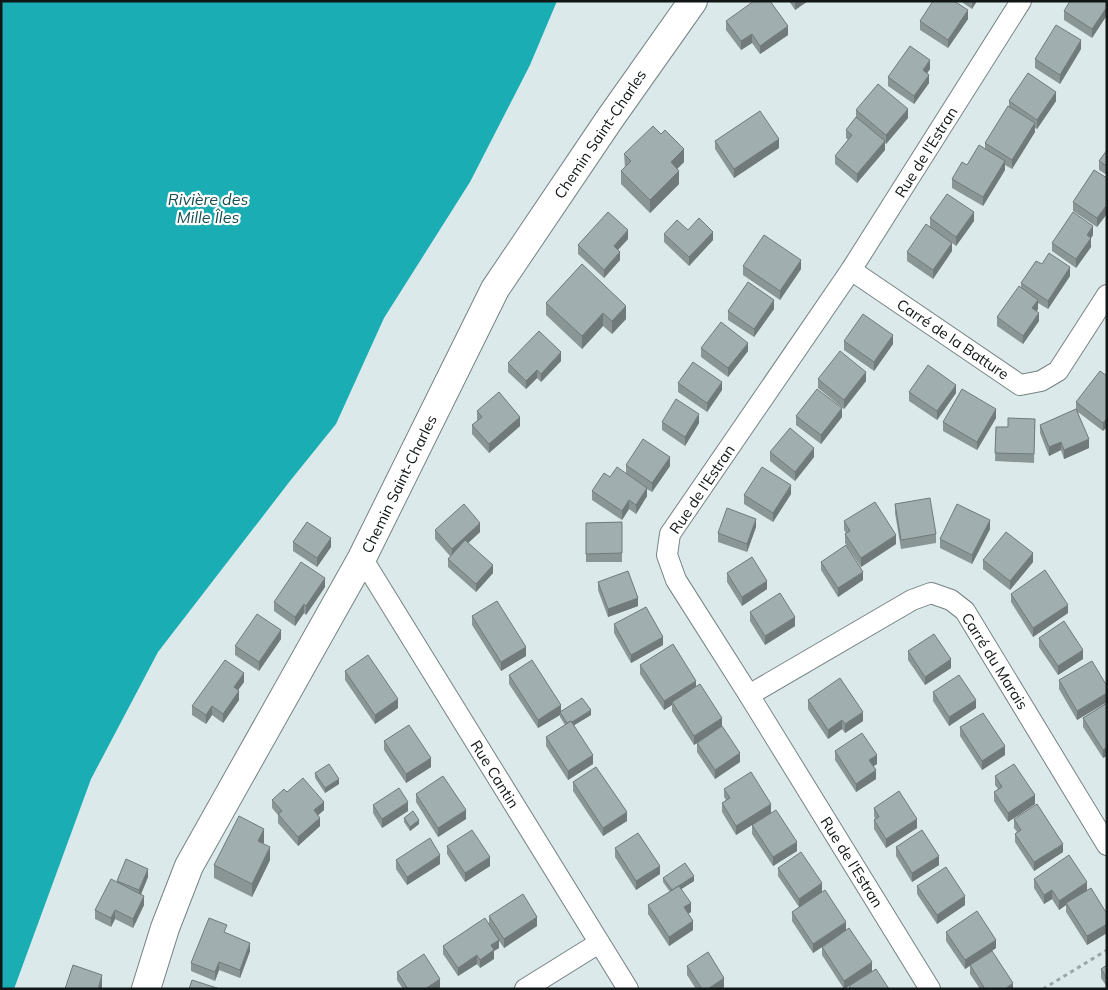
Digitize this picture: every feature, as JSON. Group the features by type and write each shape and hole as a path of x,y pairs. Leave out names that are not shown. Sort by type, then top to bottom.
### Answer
{"main road":[{"name":"Chemin Saint-Charles","path":"146,989 165,928 189,866 362,558 495,289 609,120 693,1"}],"street":[{"name":"Rue de l'Estran","path":"930,989 749,694 676,580 667,555 670,534 851,270 1021,1"},
{"name":"Carré de la Batture","path":"851,270 1020,385 1041,381 1058,371 1107,295"},
{"name":"Rue Cantin","path":"362,558 628,989"},
{"name":"Carré du Marais","path":"749,694 912,600 931,593 952,600 965,611 1107,845"},
{"path":"525,989 598,943"}],"path":[{"path":"1043,989 1107,950"}],"water":[{"name":"Rivière des Mille Îles","path":"1,1 557,1 530,65 470,182 384,318 336,424 158,652 91,779 14,989 1,989"}],"building":[{"path":"754,1 770,1 788,26 760,46 752,34 741,41 726,21"},
{"path":"933,1 954,1 968,10 948,40 920,21"},
{"path":"1070,1 1104,1 1107,3 1107,7 1092,29 1064,11"},
{"path":"1056,25 1081,40 1060,75 1035,59"},
{"path":"910,46 930,60 923,70 929,75 914,96 888,77"},
{"path":"1028,73 1056,92 1037,120 1009,101"},
{"path":"878,84 908,109 886,135 856,110"},
{"path":"1008,106 1035,123 1012,160 985,143"},
{"path":"760,111 779,139 734,169 715,141"},
{"path":"856,117 885,141 857,174 835,156 852,135 846,130"},
{"path":"653,126 661,134 665,130 684,149 671,162 679,171 650,200 621,171 631,161 624,154"},
{"path":"979,145 1005,161 983,197 952,179 962,162 967,165"},
{"path":"1107,150 1107,166 1099,161"},
{"path":"1094,170 1107,178 1107,207 1097,218 1073,202"},
{"path":"947,194 974,212 956,237 930,218"},
{"path":"608,212 628,230 614,246 620,252 604,270 578,245"},
{"path":"1073,212 1093,226 1087,235 1091,238 1076,259 1052,243"},
{"path":"699,218 713,232 689,257 664,234 677,220 688,230"},
{"path":"926,224 952,243 933,270 907,252"},
{"path":"764,235 801,260 780,291 743,266"},
{"path":"1049,253 1070,267 1048,301 1021,283 1036,261 1042,264"},
{"path":"582,264 626,306 612,321 603,313 582,336 546,303"},
{"path":"748,282 774,300 754,329 728,311"},
{"path":"1019,286 1038,300 1032,308 1039,313 1023,336 997,317"},
{"path":"863,314 893,335 874,362 844,341"},
{"path":"721,322 748,343 728,368 701,348"},
{"path":"539,331 561,352 541,374 537,370 526,381 508,363"},
{"path":"840,351 866,372 844,400 818,379"},
{"path":"693,362 722,382 707,403 678,383"},
{"path":"928,365 956,385 937,411 909,392"},
{"path":"1100,371 1107,376 1107,418 1103,423 1076,402"},
{"path":"817,389 842,408 821,435 796,416"},
{"path":"962,389 996,409 977,442 943,422"},
{"path":"499,392 520,417 489,444 472,425 482,417 477,411"},
{"path":"676,399 699,414 685,437 662,422"},
{"path":"1076,409 1089,439 1064,450 1061,442 1049,447 1040,425"},
{"path":"1008,418 1035,419 1034,454 995,453 996,427 1008,427"},
{"path":"790,428 814,448 795,472 770,452"},
{"path":"643,439 670,457 652,483 626,465"},
{"path":"617,467 647,488 636,505 629,500 622,511 592,491 604,473 610,477"},
{"path":"762,467 791,485 773,513 744,495"},
{"path":"930,498 936,534 901,540 895,504"},
{"path":"875,502 896,535 861,558 845,534 850,531 844,521"},
{"path":"464,504 480,523 452,549 435,530"},
{"path":"957,504 990,520 972,555 940,539"},
{"path":"727,508 756,519 747,544 718,533"},
{"path":"307,522 331,538 317,558 293,542"},
{"path":"622,522 622,553 586,554 586,523"},
{"path":"1006,532 1033,553 1010,581 983,560"},
{"path":"465,540 493,565 476,584 448,559"},
{"path":"846,545 863,572 838,588 821,562"},
{"path":"752,557 767,581 742,597 727,573"},
{"path":"301,562 325,578 306,606 304,604 295,617 274,602"},
{"path":"1045,570 1068,605 1033,628 1011,594"},
{"path":"628,571 638,598 608,609 598,582"},
{"path":"780,593 795,617 765,636 750,612"},
{"path":"497,601 526,647 501,662 472,616"},
{"path":"646,607 663,637 631,655 614,624"},
{"path":"257,614 281,630 259,662 235,646"},
{"path":"1064,621 1083,650 1058,666 1039,638"},
{"path":"934,634 951,659 925,677 908,651"},
{"path":"673,644 696,681 664,701 640,665"},
{"path":"368,655 398,699 375,715 345,671"},
{"path":"225,660 244,673 234,687 239,691 223,714 212,706 206,715 192,706"},
{"path":"532,660 561,705 538,720 509,675"},
{"path":"1092,661 1107,686 1107,693 1077,711 1059,680"},
{"path":"959,675 976,700 949,717 933,692"},
{"path":"840,678 863,712 845,724 842,720 828,730 808,700"},
{"path":"700,684 722,718 694,736 672,702"},
{"path":"582,698 591,710 572,722 567,723 560,712"},
{"path":"1107,703 1107,747 1103,750 1083,718"},
{"path":"983,713 1005,746 982,761 960,727"},
{"path":"571,721 593,755 568,771 546,737"},
{"path":"409,725 431,758 406,774 384,741"},
{"path":"722,726 740,753 715,770 697,743"},
{"path":"862,733 877,755 869,760 876,770 856,784 835,751"},
{"path":"329,764 339,779 325,788 315,773"},
{"path":"1014,764 1035,795 1008,813 994,792 1002,787 995,776"},
{"path":"596,767 627,812 603,828 573,782"},
{"path":"751,772 771,804 736,826 722,803 730,798 724,789"},
{"path":"443,776 466,810 438,828 416,794"},
{"path":"303,778 324,802 314,810 320,818 298,837 278,814 282,811 272,800 284,789 287,792"},
{"path":"399,788 408,802 382,819 373,805"},
{"path":"899,791 917,819 886,839 874,820 879,817 874,808"},
{"path":"1037,804 1063,844 1034,862 1015,834 1021,830 1014,819"},
{"path":"776,810 797,842 773,857 752,825"},
{"path":"413,811 419,820 410,827 404,818"},
{"path":"239,816 264,829 258,841 270,847 252,884 214,865"},
{"path":"472,830 490,857 465,873 447,846"},
{"path":"922,830 939,856 912,873 896,847"},
{"path":"638,833 660,866 636,881 615,848"},
{"path":"430,838 440,855 407,877 396,860"},
{"path":"801,852 822,883 799,899 778,868"},
{"path":"1069,855 1087,882 1059,901 1052,890 1044,895 1034,879"},
{"path":"126,859 148,869 139,890 117,881"},
{"path":"685,863 694,876 672,890 663,878"},
{"path":"946,867 965,896 937,915 917,886"},
{"path":"111,879 144,896 133,919 115,910 111,918 95,910"},
{"path":"679,886 691,903 684,907 693,921 669,937 648,905"},
{"path":"1091,888 1107,914 1107,924 1087,936 1066,903"},
{"path":"825,890 846,922 813,944 792,912"},
{"path":"523,894 537,917 504,939 489,916"},
{"path":"977,911 996,940 965,960 946,932"},
{"path":"209,918 227,925 224,932 250,943 240,970 219,962 215,972 191,963"},
{"path":"485,918 499,940 491,945 494,950 480,960 477,955 458,968 443,946"},
{"path":"849,928 872,962 844,981 822,947"},
{"path":"992,951 1013,983 1005,989 985,989 970,965"},
{"path":"708,952 724,978 708,989 702,989 687,966"},
{"path":"424,954 440,979 425,989 408,989 397,972"},
{"path":"73,965 102,975 98,989 65,989"},
{"path":"1107,965 1107,978 1101,969"},
{"path":"876,969 889,989 851,989 849,986"},
{"path":"192,980 220,989 189,989"}]}
